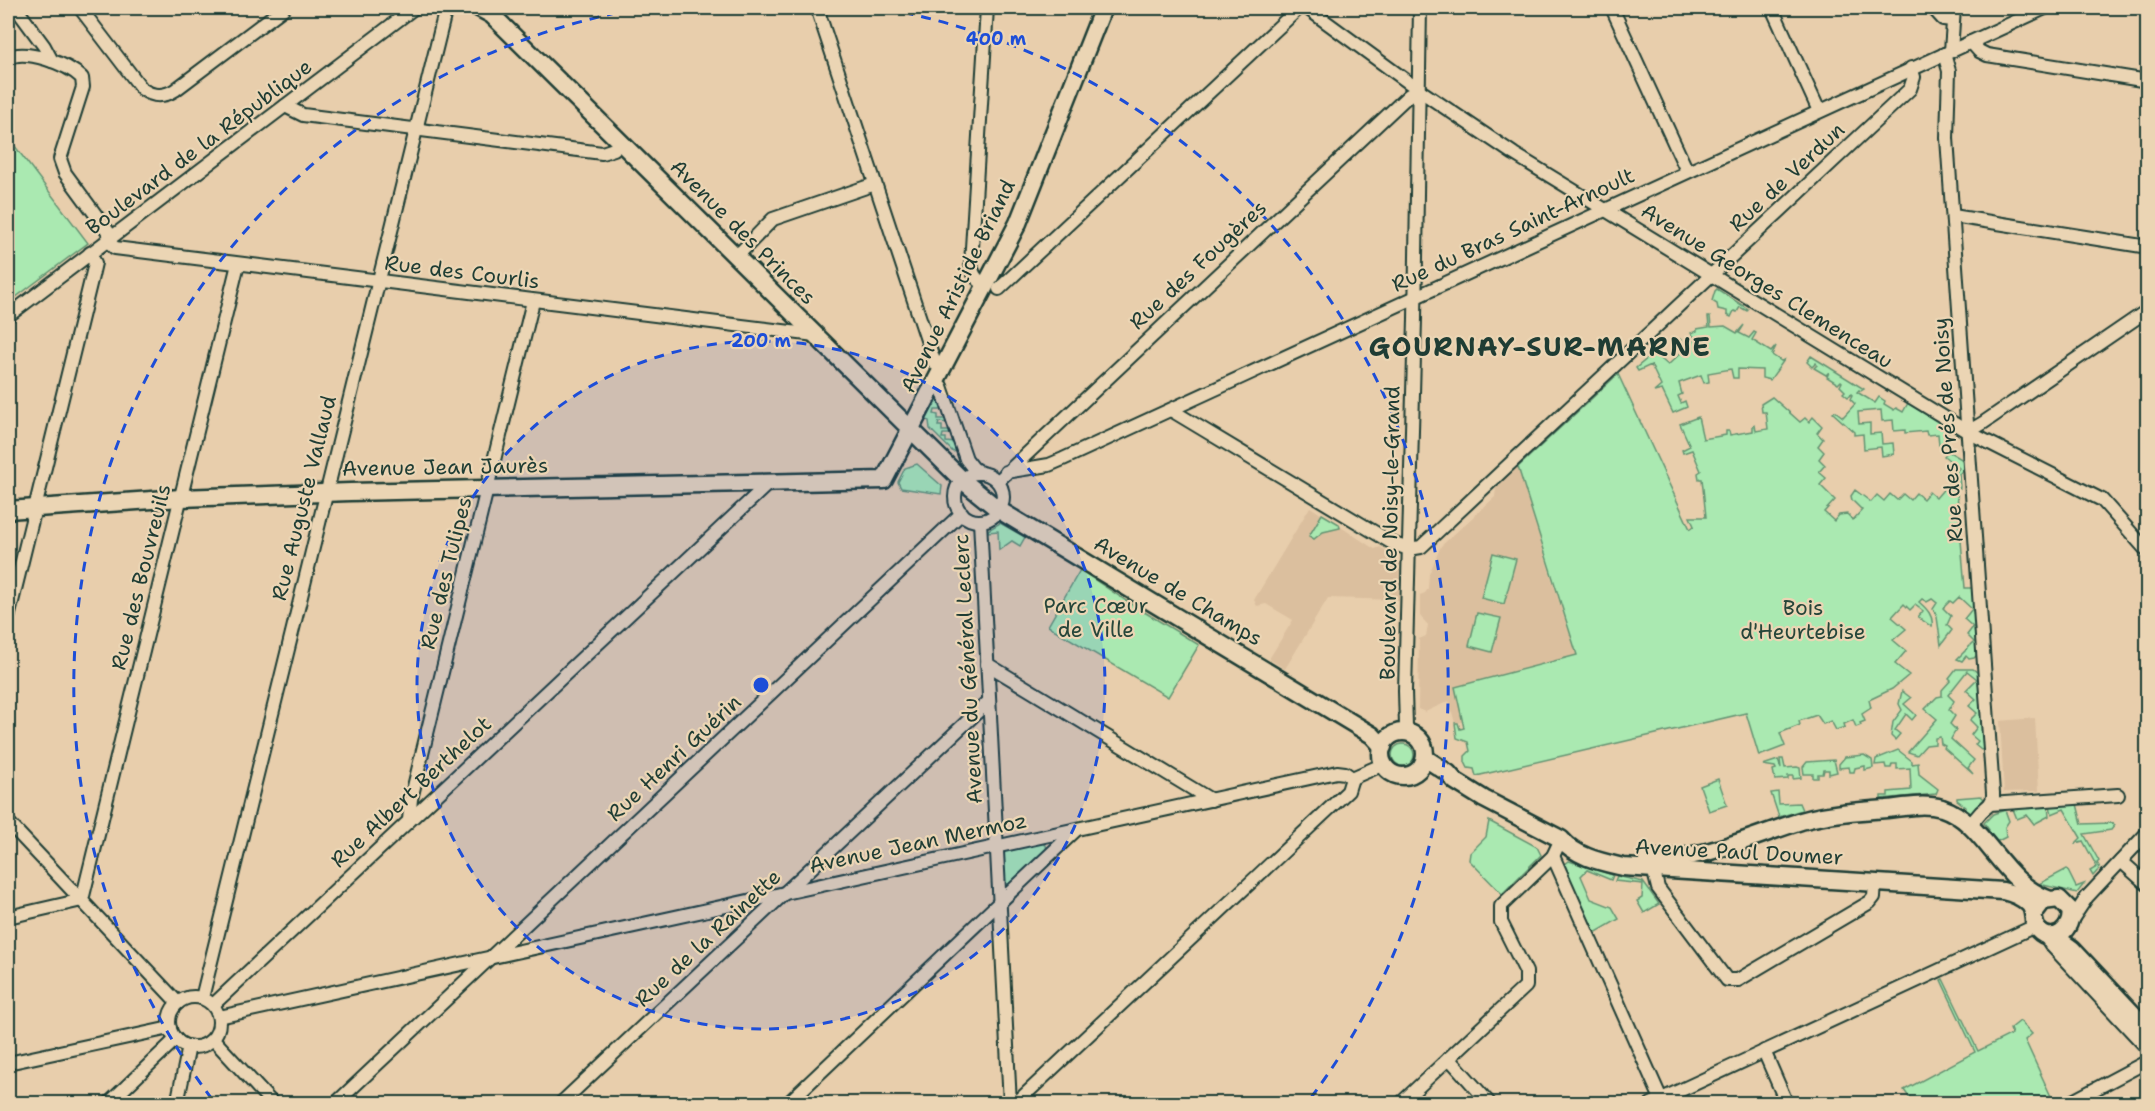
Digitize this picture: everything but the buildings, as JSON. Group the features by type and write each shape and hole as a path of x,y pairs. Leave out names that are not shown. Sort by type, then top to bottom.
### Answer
{"main road":[{"name":"Avenue Aristide Briand","path":"884,480 939,376 992,287 999,261 1018,223 1103,8"},
{"name":"Avenue des Princes","path":"486,10 962,480"},
{"name":"Avenue Jean Jaurès","path":"8,510 181,498 326,493 884,480"},
{"name":"Avenue de Champs","path":"962,480 999,510 1382,746"},
{"path":"1399,733 1411,734 1416,736 1423,746 1421,764 1407,776 1400,776 1393,773 1382,746 1399,733"},
{"path":"1421,764 1455,781 1484,800 1562,839 1649,865 1723,848 1824,816 1914,806 1930,806 1949,811 1970,826 2023,886 2056,900 2070,910 2070,923 2076,945 2148,1022"},
{"path":"1723,848 1719,854 1719,863 1728,874"},
{"name":"Avenue Paul Doumer","path":"1649,865 1674,871 1875,882 2003,891 2014,894 2030,904 2042,927 2072,949 2148,1030"},
{"path":"2056,900 2039,904 2042,927 2066,931 2070,923"}],"street":[{"path":"16,8 44,46 52,61"},
{"path":"80,8 142,89 151,94 162,95 175,90 284,8"},
{"name":"Boulevard de la République","path":"8,316 414,8"},
{"name":"Rue Auguste Vallaud","path":"207,1001 326,493 446,8"},
{"path":"817,8 968,464 979,472 1002,476 1004,495 999,510 994,515 980,521 962,513 956,500 958,486 962,480 979,472"},
{"path":"987,8 971,264 972,274 978,281 992,287 1017,272 1299,8"},
{"name":"Avenue Georges Clemenceau","path":"1307,8 1419,90 1514,154 1968,432 2102,500 2145,543"},
{"name":"Boulevard de Noisy-le-Grand","path":"1411,734 1406,726 1405,712 1420,8"},
{"path":"1612,8 1687,171"},
{"path":"1772,8 1819,111"},
{"path":"1933,8 1943,18 1954,14"},
{"name":"Rue du Bras Saint-Arnoult","path":"1002,476 1049,465 2045,8"},
{"name":"Rue des Prés de Noisy","path":"1954,14 1947,52 1949,71 1946,130 1993,792 1990,804"},
{"path":"1971,42 1979,51 1987,55 2148,81"},
{"path":"8,58 20,54 52,61 79,75 83,82 60,165 110,238"},
{"name":"Rue de Verdun","path":"1409,549 1421,548 1910,89 1914,77 1911,68"},
{"name":"Rue des Fougères","path":"1002,476 1409,95 1419,90"},
{"path":"285,106 303,115 602,153 614,149 621,143"},
{"path":"736,257 773,219 875,184"},
{"path":"1953,216 2148,248"},
{"name":"Rue des Courlis","path":"110,238 115,248 815,335"},
{"path":"8,618 95,263 90,254"},
{"path":"999,261 1017,272"},
{"name":"Rue des Bouvreuils","path":"82,900 238,264"},
{"name":"Rue des Tulipes","path":"409,820 411,799 533,301"},
{"path":"1968,432 2148,310"},
{"path":"1171,410 1394,544 1409,549"},
{"name":"Rue Albert Berthelot","path":"207,1001 409,820 771,482"},
{"name":"Rue Henri Guérin","path":"334,1104 962,513"},
{"name":"Avenue du Général Leclerc","path":"980,521 1010,1104"},
{"path":"987,664 1211,800"},
{"name":"Rue de la Rainette","path":"560,1104 988,702"},
{"path":"1015,1104 1348,791 1352,778 1382,746"},
{"name":"Avenue Jean Mermoz","path":"219,1017 1337,772 1345,773 1352,778"},
{"path":"1970,826 1979,813 1990,804 2118,795"},
{"path":"8,822 178,1003"},
{"path":"787,1104 1077,829"},
{"path":"2070,923 2087,897 2148,832"},
{"path":"1400,1104 1526,986 1526,972 1500,922 1501,906 1553,856 1562,839"},
{"path":"1553,856 1656,1101 2042,927 2071,967 2148,1049"},
{"path":"1674,871 1688,865 1689,857"},
{"path":"2121,861 2148,885"},
{"path":"1649,865 1658,888 1727,980 1738,980 1870,902 1874,897 1875,882"},
{"path":"2056,900 2072,903 2087,897"},
{"path":"8,916 82,900"},
{"path":"185,998 207,1001 219,1017 219,1026 213,1039 205,1044 189,1046 173,1034 170,1014 185,998"},
{"path":"8,1063 173,1034"},
{"path":"108,1104 173,1034"},
{"path":"213,1039 273,1104"},
{"path":"177,1104 189,1046"},
{"path":"1764,1051 1787,1104"},
{"path":"1449,1058 1490,1104"},
{"path":"2067,1104 2148,1061"}],"shaded area":[{"path":"1518,467 1577,656 1455,687 1463,722 1455,723 1449,701 1425,712 1418,709 1419,639 1426,636 1428,625 1420,616 1420,595 1428,589 1429,574 1441,546 1495,497 1496,488"},
{"path":"1310,507 1373,548 1380,547 1396,557 1400,563 1399,600 1328,598 1285,669 1269,659 1293,620 1266,604 1257,606 1254,600"},
{"path":"2035,718 2039,791 2004,792 2000,721"}],"green space":[{"path":"8,137 88,243 8,303"},
{"path":"1717,289 1748,309 1747,311 1740,307 1731,317 1727,315 1727,311 1718,309 1717,304 1712,301"},
{"path":"1708,317 1710,317 1711,327 1725,326 1737,333 1744,325 1739,333 1749,338 1754,332 1756,333 1752,340 1771,352 1776,346 1772,355 1781,361 1784,360 1770,380 1762,378 1762,370 1738,369 1738,378 1733,378 1731,369 1708,373 1709,382 1704,383 1701,375 1679,383 1682,394 1678,396 1681,403 1685,401 1687,407 1673,413 1662,390 1654,392 1661,386 1651,365 1638,371 1636,368 1654,353 1668,365 1685,349 1678,341 1680,339 1687,347 1696,339 1691,333 1697,329 1709,327"},
{"path":"1811,356 1864,389 1857,392 1875,403 1879,397 1885,401 1884,404 1903,412 1908,403 1948,427 1949,438 1939,445 1938,434 1927,435 1926,431 1905,433 1905,430 1894,431 1893,420 1882,421 1881,410 1858,412 1859,424 1870,423 1870,434 1881,433 1882,444 1893,443 1894,454 1882,456 1881,447 1864,449 1863,434 1854,435 1854,432 1833,413 1835,411 1843,417 1855,404 1850,399 1852,395 1848,397 1843,393 1845,391 1840,386 1841,381 1838,384 1827,377 1829,372 1826,375 1814,368 1816,363 1812,367 1807,362"},
{"name":"Bois d'Heurtebise","path":"1618,374 1690,529 1694,526 1690,517 1706,517 1702,479 1699,479 1698,473 1701,471 1692,450 1683,453 1682,450 1690,446 1680,424 1698,417 1703,439 1726,435 1726,431 1729,431 1730,435 1753,431 1755,425 1756,431 1768,429 1766,412 1762,412 1761,404 1772,397 1800,422 1805,418 1809,422 1813,417 1822,426 1817,433 1823,439 1818,446 1824,452 1819,459 1825,465 1819,472 1826,478 1820,485 1835,500 1824,512 1834,521 1839,515 1847,514 1853,520 1862,510 1852,500 1851,496 1855,490 1871,502 1877,495 1884,501 1890,494 1897,500 1903,494 1910,500 1916,493 1923,499 1929,492 1936,498 1948,484 1951,486 1956,481 1952,477 1959,468 1944,456 1948,451 1963,460 1964,469 1959,474 1960,488 1955,490 1965,588 1973,588 1977,655 1969,659 1966,656 1962,661 1957,659 1974,642 1967,635 1973,627 1964,619 1972,609 1959,597 1953,603 1950,601 1943,608 1951,616 1947,625 1952,630 1941,645 1937,617 1933,609 1937,603 1932,599 1927,602 1922,599 1919,602 1931,616 1932,627 1918,617 1923,611 1915,605 1910,610 1904,604 1892,617 1906,629 1893,640 1906,651 1895,664 1909,675 1892,689 1869,700 1871,708 1862,714 1865,721 1856,727 1853,720 1844,724 1845,727 1836,730 1831,721 1823,724 1817,715 1799,721 1800,725 1780,733 1785,746 1759,756 1746,713 1476,776 1474,769 1468,768 1465,762 1465,756 1470,751 1468,742 1457,738 1455,723 1458,723 1460,729 1464,728 1455,687 1577,655 1518,467"},
{"path":"938,393 945,410 935,410 934,414 938,415 938,419 948,419 949,423 939,422 938,426 942,426 942,431 952,431 953,434 943,434 942,438 946,438 946,442 956,443 959,450 953,452 930,429 929,421 925,419"},
{"path":"917,464 942,486 941,494 901,488 898,482 905,468"},
{"path":"1322,514 1339,524 1340,528 1323,532 1314,539 1309,536"},
{"path":"1000,523 1025,537 1020,546 1012,541 999,550 998,531 988,532 988,530"},
{"path":"1493,553 1516,559 1504,604 1481,598"},
{"name":"Parc Cœur de Ville","path":"1080,570 1199,645 1168,697 1048,626"},
{"path":"1477,613 1501,618 1492,652 1469,646"},
{"path":"1956,669 1973,669 1978,673 1984,749 1981,750 1975,745 1978,741 1971,735 1977,727 1970,720 1977,713 1969,706 1976,699 1966,690 1977,679 1967,671 1948,695 1954,701 1949,710 1955,716 1950,724 1956,730 1951,739 1974,760 1968,768 1973,774 1944,748 1940,737 1935,738 1935,744 1926,745 1917,755 1908,752 1937,719 1925,709 1937,697 1942,696 1942,690 1951,680 1949,678"},
{"path":"1902,691 1911,698 1904,704 1916,715 1912,720 1906,714 1895,730 1900,734 1895,740 1891,736 1893,722 1902,710 1899,704"},
{"path":"1403,744 1411,747 1414,755 1411,763 1403,766 1395,763 1392,755 1395,747"},
{"path":"1898,750 1912,761 1912,764 1918,763 1919,774 1938,789 1936,794 1881,799 1881,796 1888,796 1888,792 1911,790 1910,768 1897,769 1897,764 1892,764 1891,768 1886,768 1885,764 1875,765 1876,759"},
{"path":"1864,755 1872,760 1873,768 1865,770 1865,766 1855,768 1854,772 1850,772 1849,767 1839,768 1839,764 1845,757"},
{"path":"1780,759 1783,759 1785,768 1800,768 1801,778 1793,779 1793,776 1788,776 1788,779 1775,780 1773,770 1776,769 1775,767 1763,765 1778,760 1781,769"},
{"path":"1834,760 1837,772 1829,774 1829,770 1824,770 1823,774 1818,774 1818,778 1813,778 1813,774 1804,774 1803,767 1807,762"},
{"path":"1718,779 1727,805 1709,811 1700,786"},
{"path":"1778,792 1779,804 1799,803 1802,810 1779,817 1771,793"},
{"path":"1981,796 1984,799 1970,815 1966,816 1966,807 1957,798"},
{"path":"2077,804 2082,824 2112,823 2115,825 2111,830 2084,834 2099,861 2097,863 2100,868 2093,876 2090,871 2097,867 2083,841 2076,843 2081,838 2064,809 2052,814 2050,806"},
{"path":"2048,806 2049,816 2034,824 2027,815 2017,819 2013,809"},
{"path":"2005,810 2009,821 2005,827 2006,837 1996,842 1987,832 1989,830 1984,823 1993,814"},
{"path":"1489,821 1537,847 1541,855 1502,894 1469,860 1470,853 1486,837"},
{"path":"1040,842 1046,845 1047,852 1009,887 1005,886 1003,884 1003,851"},
{"path":"1569,861 1613,875 1611,880 1587,870 1581,876 1591,899 1612,907 1619,919 1595,933 1564,865"},
{"path":"2067,869 2076,887 2084,884 2077,893 2039,884"},
{"path":"1617,876 1643,882 1659,904 1644,913 1637,901 1642,898 1643,884 1615,881"},
{"path":"1943,979 1978,1051 2012,1034 2010,1029 2020,1021 2032,1034 2025,1040 2054,1103 1913,1103 1904,1090 1975,1052 1941,980"}],"district":[{"name":"GOURNAY-SUR-MARNE","path":"1540,346"}]}
